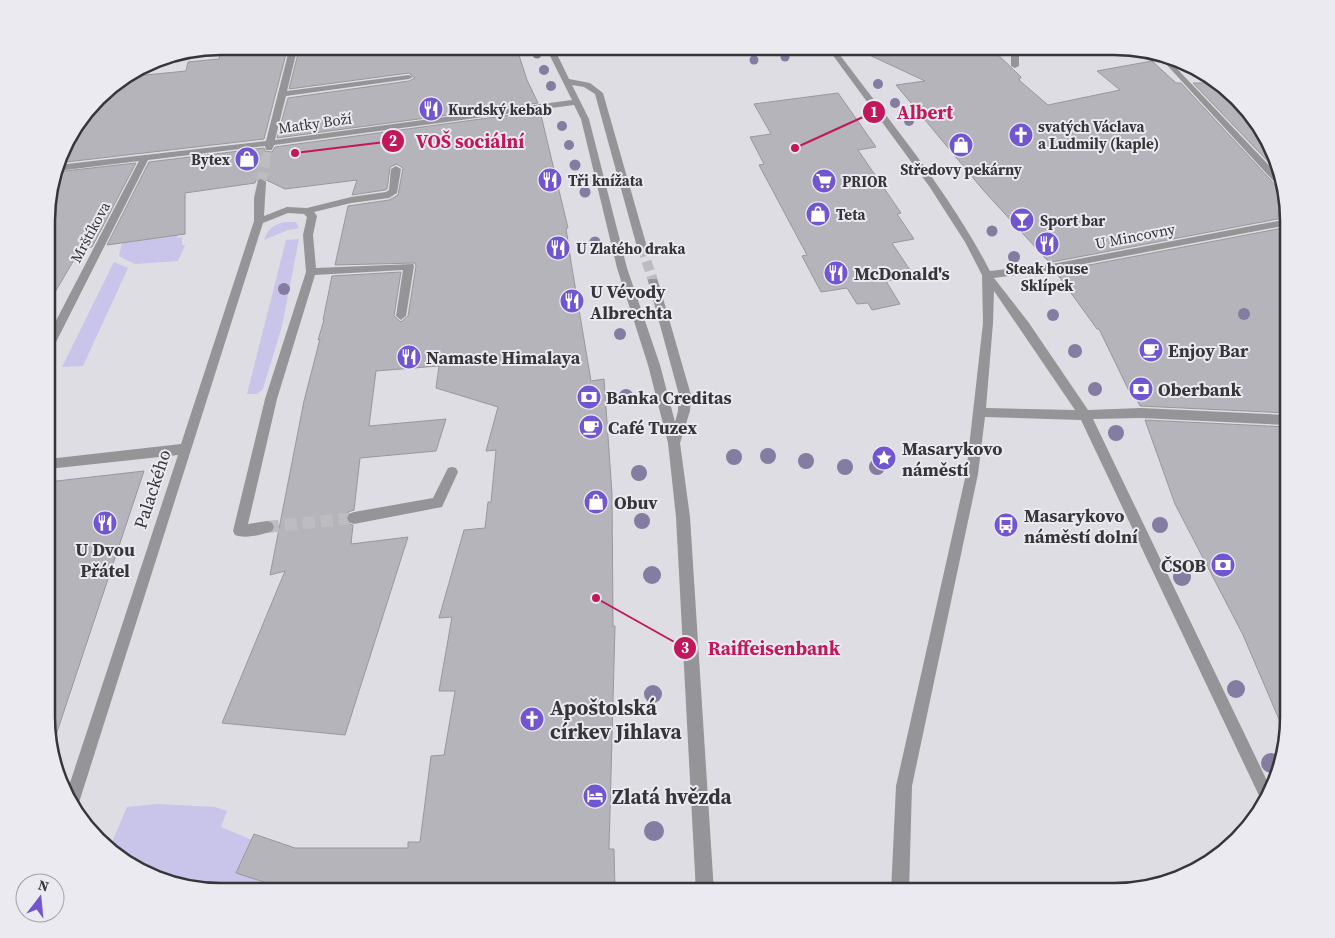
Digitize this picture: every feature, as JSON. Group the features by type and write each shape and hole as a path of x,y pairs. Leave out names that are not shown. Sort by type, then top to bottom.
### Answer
{"street":[{"path":"269,146 292,55"},
{"path":"553,55 585,119 622,268 654,364 674,443 683,517 704,883"},
{"path":"836,55 933,185 970,242 986,275 1025,326 1084,415 1263,790"},
{"path":"1014,55 1015,66"},
{"path":"1169,64 1273,176"},
{"path":"282,94 409,77"},
{"path":"566,81 587,85 599,93 642,247"},
{"name":"Matky Boží","path":"64,167 269,146 576,102"},
{"name":"Mrštíkova","path":"55,333 145,158"},
{"path":"259,221 288,210 308,211 351,200 390,195 394,191 396,169"},
{"name":"Palackého","path":"74,794 259,221 261,182"},
{"path":"267,527 240,531 271,399 312,272 308,234 312,216 308,211"},
{"name":"U Mincovny","path":"986,275 1052,267 1280,224"},
{"path":"312,272 409,266 401,316"},
{"path":"900,883 904,786 972,474 980,412 989,300 986,275"},
{"path":"653,281 685,395 684,411 674,443"},
{"path":"980,412 1084,415 1140,412 1280,420"},
{"path":"55,463 185,449"},
{"path":"354,518 437,503 452,472"}],"shaded area":[{"path":"285,222 296,222 299,228 288,230 264,240 272,228"},
{"path":"177,235 177,238 182,237 182,245 185,245 178,261 135,264 119,256 122,243"},
{"path":"299,239 282,326 263,389 257,394 247,394 286,240"},
{"path":"114,262 128,268 83,366 62,367"},
{"path":"157,804 215,807 227,811 221,827 252,840 236,873 267,883 210,883 188,880 167,874 138,861 112,842 127,807"}],"building":[{"path":"220,55 286,55 264,139 66,162 77,138 89,120 120,89 141,75 186,71 188,62 219,59"},
{"path":"298,55 519,55 527,80 538,103 277,138 288,98 409,81 415,78 409,73 289,89"},
{"path":"869,55 998,55 1021,77 1019,80 1048,105 1120,90 1097,71 1152,61 1176,83 1181,83 1277,186 1280,219 1052,262 1047,260 984,191 896,85 925,81"},
{"path":"1193,83 1206,83 1231,104 1246,120 1258,138 1269,163"},
{"name":"PRIOR","path":"838,93 876,147 858,150 901,213 897,214 914,239 892,243 914,276 886,281 900,304 872,310 868,303 857,304 847,288 821,292 802,256 807,255 759,165 764,164 750,137 771,134 754,104"},
{"path":"540,111 568,228 566,228 571,262 591,381 604,379 612,494 613,626 615,626 609,849 614,849 615,883 267,883 236,873 254,834 295,848 408,848 408,842 420,842 431,756 444,755 455,691 439,691 452,617 439,618 464,530 485,528 488,502 491,502 496,450 486,451 498,407 436,388 439,366 376,371 369,426 446,419 436,451 360,458 354,510 348,512 345,517 347,523 353,525 351,544 408,537 345,735 222,723 285,571 270,575 304,401 320,339 318,340 324,320 332,276 401,272 394,316 401,322 408,316 415,263 335,265 348,206 389,200 398,195 403,168 397,164 390,167 387,189 352,195 357,180 285,189 260,177 255,183 185,193 185,234 107,245 149,162 264,148 265,151 272,152 275,147"},
{"path":"136,163 92,247 81,248 55,292 56,199 63,171"},
{"path":"1280,229 1280,413 1140,406 1136,398 1132,397 1099,329 1097,329 1058,275 1063,270"},
{"path":"1145,420 1280,427 1280,722 1243,635 1175,504"},
{"path":"144,471 56,735 55,728 55,481"}],"tunnel":[{"path":"266,160 268,149"},
{"path":"261,182 266,159"},
{"path":"642,247 653,281"},
{"path":"267,527 354,518"}],"place":[{"name":"Kurdský kebab","path":"431,109"},
{"name":"svatých Václava a Ludmily (kaple)","path":"1021,135"},
{"name":"Středovy pekárny","path":"961,145"},
{"name":"Albert","path":"795,148"},
{"name":"VOŠ sociální","path":"295,153"},
{"name":"Bytex","path":"247,159"},
{"name":"Tři knížata","path":"550,180"},
{"name":"PRIOR","path":"824,181"},
{"name":"Teta","path":"818,214"},
{"name":"Sport bar","path":"1022,220"},
{"name":"Steak house Sklípek","path":"1047,244"},
{"name":"U Zlatého draka","path":"558,248"},
{"name":"McDonald's","path":"836,273"},
{"name":"U Vévody Albrechta","path":"572,301"},
{"name":"Enjoy Bar","path":"1151,350"},
{"name":"Namaste Himalaya","path":"409,357"},
{"name":"Oberbank","path":"1141,389"},
{"name":"Banka Creditas","path":"589,397"},
{"name":"Café Tuzex","path":"591,427"},
{"name":"Masarykovo náměstí","path":"884,458"},
{"name":"Obuv","path":"596,502"},
{"name":"U Dvou Přátel","path":"105,523"},
{"name":"Masarykovo náměstí dolní","path":"1006,525"},
{"name":"ČSOB","path":"1223,565"},
{"name":"Raiffeisenbank","path":"596,598"},
{"name":"Apoštolská církev Jihlava","path":"532,719"},
{"name":"Zlatá hvězda","path":"595,796"}]}
